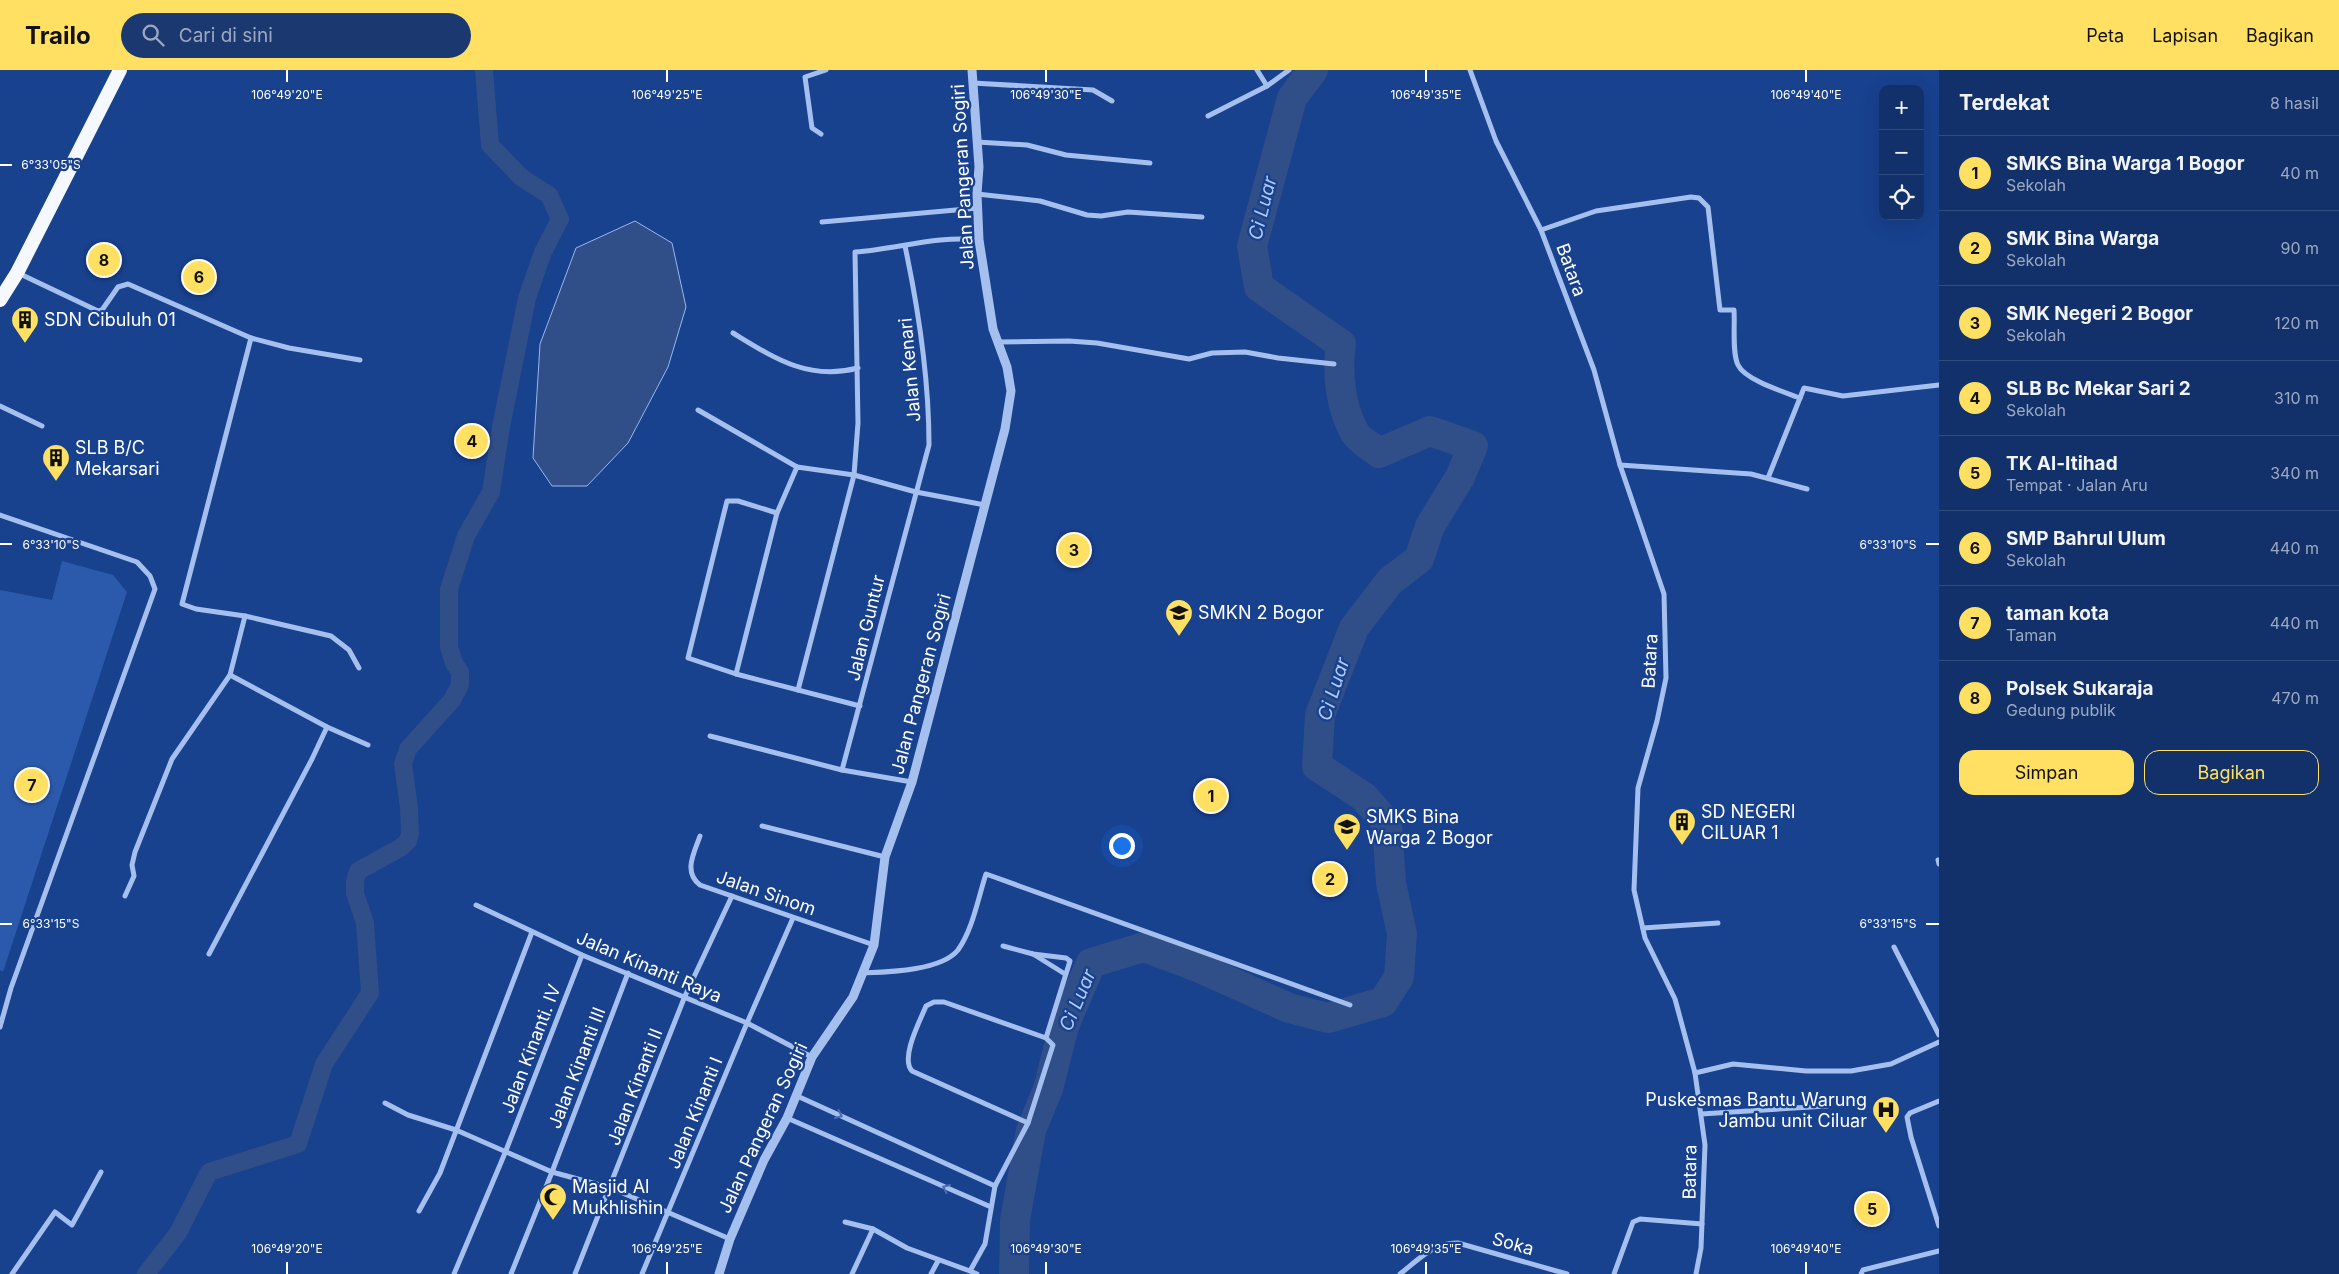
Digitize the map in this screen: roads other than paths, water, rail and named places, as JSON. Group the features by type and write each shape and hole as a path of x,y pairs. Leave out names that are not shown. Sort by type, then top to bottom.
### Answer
{"highway":[{"path":"0,300 17,272 120,70"}],"street":[{"path":"821,134 812,128 805,76 826,70"},
{"name":"Jalan Pangeran Sogiri","path":"719,1274 730,1239 764,1160 787,1118 812,1057 853,997 874,945 886,857 912,782 1005,430 1011,391 993,329 980,240 977,194 977,142 972,70"},
{"path":"1257,70 1267,86"},
{"path":"1208,116 1267,86 1289,70"},
{"name":"Batara","path":"1470,70 1496,141 1541,230 1594,370 1620,465 1664,594 1666,678 1657,721 1638,788 1634,890 1646,938 1675,999 1695,1073 1705,1145 1701,1248 1696,1274"},
{"path":"973,82 1093,90 1112,101"},
{"path":"977,142 1027,145 1066,155 1150,163"},
{"path":"977,194 1040,201 1087,215 1101,216 1128,212 1202,217"},
{"path":"1541,230 1596,211 1691,197 1699,198 1708,207 1720,310 1734,310 1736,358 1739,367 1749,376 1800,398"},
{"path":"822,222 978,208"},
{"path":"798,690 854,474 858,423 855,252 959,237 980,240"},
{"name":"Jalan Kenari","path":"905,246 918,310 930,412 930,445 916,492"},
{"path":"17,272 98,311 102,310 118,287 128,284 251,338 289,348 360,360"},
{"path":"733,333 769,354 816,373 842,372 858,368"},
{"path":"251,338 226,426 209,506 182,604 187,607 245,616 331,636 349,650 359,668"},
{"path":"998,342 1078,341 1189,360 1212,353 1245,352 1278,358 1334,364"},
{"path":"1768,478 1804,388 1843,396 1939,385"},
{"path":"0,406 42,426"},
{"path":"698,410 797,467 854,474 916,492 986,505"},
{"path":"1620,465 1751,474 1807,488"},
{"path":"736,674 778,513 797,467"},
{"name":"Jalan Guntur","path":"842,770 916,492"},
{"path":"778,513 732,500 727,501 724,506 688,658 736,674 860,706"},
{"path":"0,515 137,562 150,576 155,589 11,988 0,1027"},
{"path":"125,896 134,876 132,866 135,852 172,759 230,676 245,616"},
{"path":"230,676 327,727 368,745"},
{"path":"209,954 327,727"},
{"path":"710,736 842,770 912,782"},
{"path":"762,826 886,857"},
{"name":"Jalan Sinom","path":"700,836 693,855 691,868 693,880 700,886 874,945"},
{"path":"863,974 908,970 943,961 957,951 964,937 986,874 1350,1005"},
{"name":"Jalan Kinanti II","path":"575,1274 611,1188 685,996 732,896"},
{"name":"Jalan Kinanti Raya","path":"476,905 582,955 747,1023 812,1057"},
{"name":"Jalan Kinanti I","path":"642,1274 793,918"},
{"path":"1643,928 1718,923"},
{"path":"419,1211 440,1173 532,932"},
{"path":"1003,946 1033,954 1068,959 1070,961 1046,1038"},
{"path":"1894,948 1939,1035"},
{"path":"1033,954 1065,974"},
{"name":"Jalan Kinanti. IV","path":"454,1274 505,1153 582,955"},
{"name":"Jalan Kinanti III","path":"511,1274 628,973"},
{"path":"970,1271 985,1244 995,1186 1028,1123 1053,1044 1046,1038 944,1002 934,1002 926,1006 907,1054 909,1068 1028,1123"},
{"path":"1695,1073 1733,1064 1806,1070 1850,1071 1891,1064 1939,1042"},
{"path":"795,1095 995,1186"},
{"path":"1939,1101 1910,1113 1907,1117 1911,1137 1939,1226"},
{"path":"385,1103 408,1115 456,1130 552,1172 611,1188 730,1239"},
{"path":"1701,1114 1827,1106"},
{"path":"787,1118 991,1208"},
{"path":"12,1274 55,1212 72,1225 101,1172"},
{"path":"1614,1274 1630,1225 1634,1222 1640,1219 1702,1224"},
{"path":"845,1222 873,1229 907,1248 977,1274"},
{"path":"852,1274 873,1229"},
{"name":"Soka","path":"1400,1274 1434,1248 1447,1243 1458,1243 1568,1274"},
{"path":"1861,1274 1863,1270 1939,1251"},
{"path":"931,1274 938,1260"}],"waterway":[{"path":"146,1274 178,1233 209,1172 298,1144 324,1064 370,993 365,923 355,893 355,881 358,871 400,848 408,841 410,833 409,808 403,764 408,749 452,700 460,685 460,672 454,663 449,647 449,589 466,536 491,492 501,427 527,298 543,252 560,219 549,195 522,178 490,145 484,70"},
{"name":"Ci Luar","path":"1014,1274 1015,1220 1031,1130 1048,1089 1064,1026 1091,963 1144,947 1200,968 1289,1008 1328,1018 1383,1002 1399,977 1402,934 1391,883 1387,823 1364,797 1317,766 1320,715 1354,628 1390,581 1419,559 1430,526 1460,477 1473,446 1430,431 1379,453 1359,438 1346,412 1341,390 1339,366 1341,344 1259,287 1252,246 1292,98 1313,70"}],"place":[{"name":"Polsek Sukaraja","path":"104,260"},
{"name":"SMP Bahrul Ulum","path":"199,277"},
{"name":"SDN Cibuluh 01","path":"25,344"},
{"name":"SLB Bc Mekar Sari 2","path":"472,441"},
{"name":"SLB B/C Mekarsari","path":"56,482"},
{"name":"SMK Negeri 2 Bogor","path":"1074,550"},
{"name":"SMKN 2 Bogor","path":"1179,637"},
{"name":"taman kota","path":"32,785"},
{"name":"SMKS Bina Warga 1 Bogor","path":"1211,796"},
{"name":"SD NEGERI CILUAR 1","path":"1682,846"},
{"name":"SMKS Bina Warga 2 Bogor","path":"1347,851"},
{"name":"SMK Bina Warga","path":"1330,879"},
{"name":"Puskesmas Bantu Warung Jambu unit Ciluar","path":"1886,1134"},
{"name":"TK Al-Itihad","path":"1872,1209"},
{"name":"Masjid Al Mukhlishin","path":"553,1221"}]}
